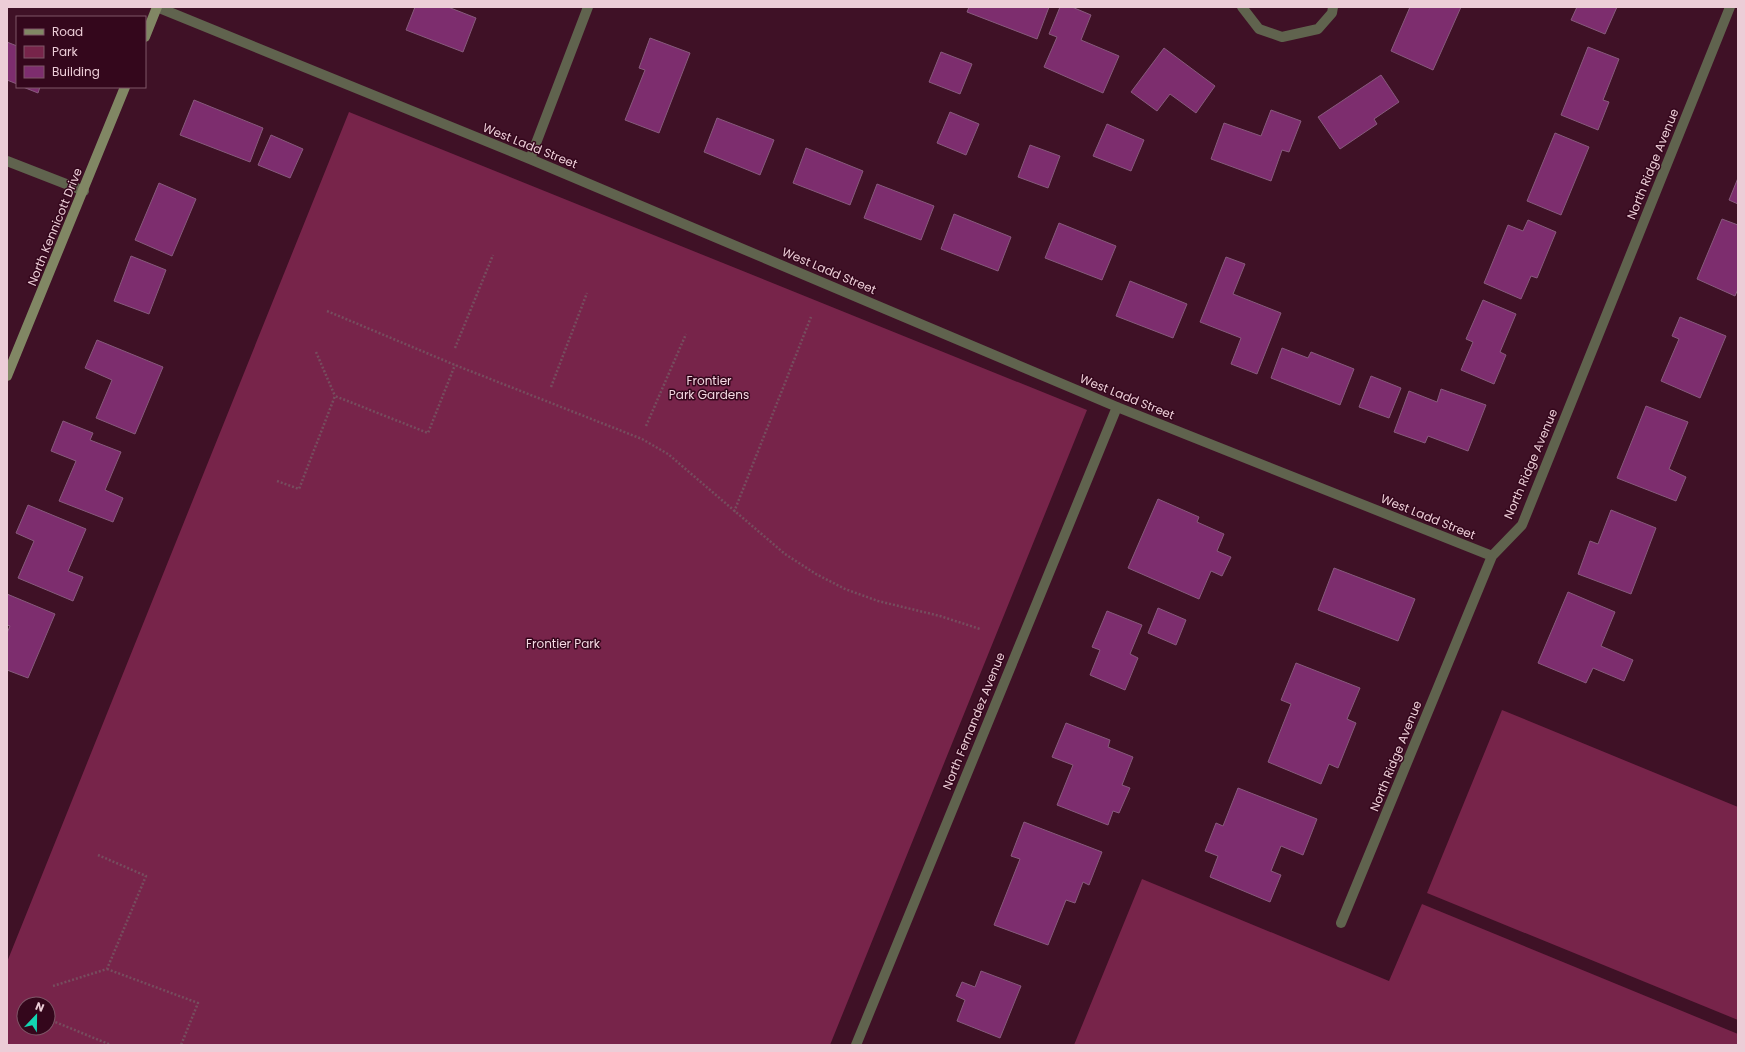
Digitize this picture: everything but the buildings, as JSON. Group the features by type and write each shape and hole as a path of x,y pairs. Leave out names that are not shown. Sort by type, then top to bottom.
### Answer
{"street":[{"path":"146,34 157,7"},
{"name":"West Ladd Street","path":"157,7 530,159 1117,407 1492,556"},
{"path":"530,159 588,7"},
{"path":"1242,7 1259,29 1282,37 1318,29 1332,13 1333,7"},
{"name":"North Ridge Avenue","path":"1342,923 1492,556 1522,525 1730,7"},
{"name":"North Kennicott Drive","path":"7,376 84,191 125,88"},
{"path":"7,161 84,191"},
{"name":"North Fernandez Avenue","path":"856,1045 1117,407"}],"path":[{"path":"455,348 493,255"},
{"path":"551,387 587,294"},
{"path":"327,311 455,365 642,439 668,454 734,512 785,554 816,574 845,589 878,601 940,616 980,629"},
{"path":"734,512 811,317"},
{"path":"646,426 686,334"},
{"path":"277,481 299,489 335,396 316,352"},
{"path":"335,396 428,433 455,365"},
{"path":"98,855 146,876 107,969"},
{"path":"53,986 107,969 198,1003 181,1045"},
{"path":"56,1022 111,1045"}],"green space":[{"name":"Frontier Park","path":"349,112 1087,410 830,1045 7,1045 7,962"},
{"path":"1502,710 1738,807 1738,1020 1427,893"},
{"path":"1142,879 1389,981 1422,904 1738,1034 1738,1045 1074,1045"}],"park label":[{"name":"Frontier Park Gardens","path":"709,388"}]}
